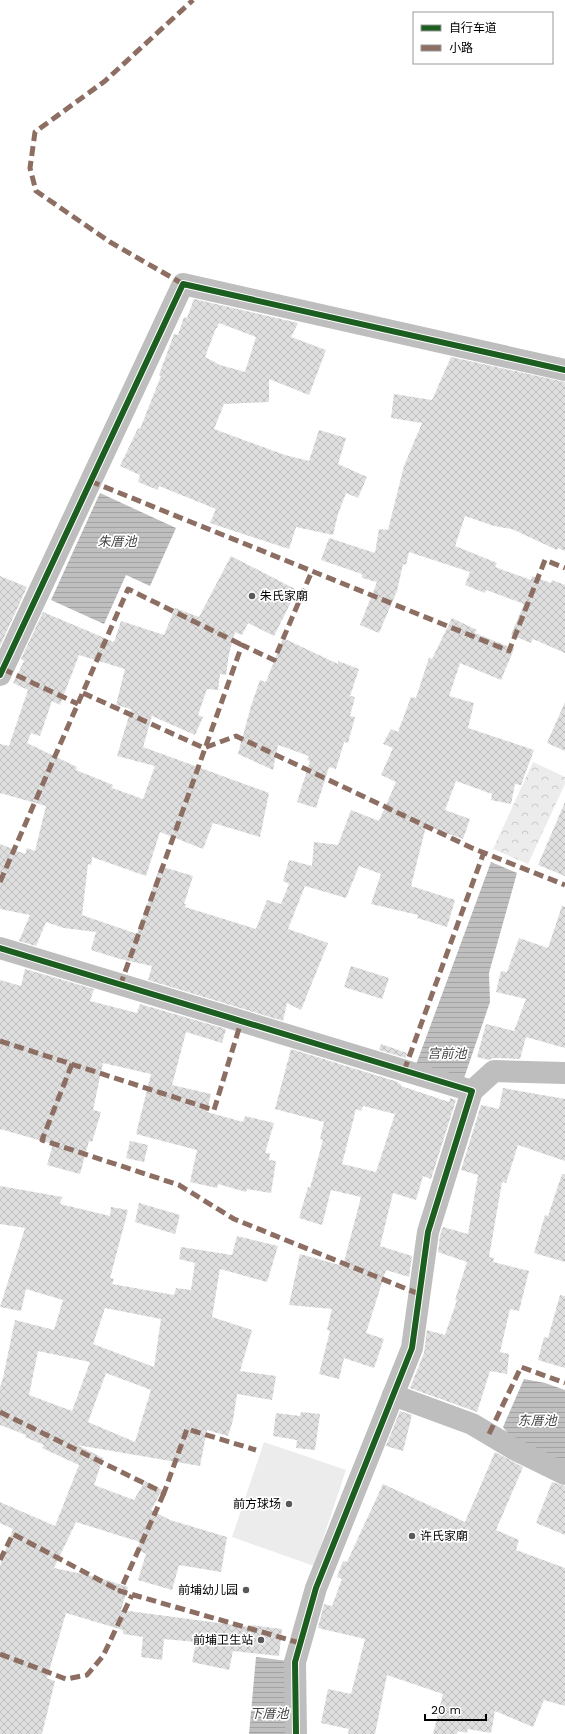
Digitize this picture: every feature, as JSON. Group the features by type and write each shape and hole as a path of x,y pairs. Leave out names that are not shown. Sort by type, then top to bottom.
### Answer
{"street":[{"path":"0,675 183,284 565,370"},
{"path":"0,948 472,1092"},
{"path":"296,1734 295,1662 300,1643 316,1588 412,1348 428,1232 472,1092 494,1072 565,1073"},
{"path":"393,1395 472,1424 514,1449 565,1474"}],"green space":[{"path":"533,762 565,777 565,784 528,864 493,849"},
{"name":"前方球场","path":"264,1442 346,1470 314,1566 232,1537"}],"water":[{"name":"朱厝池","path":"100,493 176,528 150,586 126,575 104,624 51,600"},
{"name":"宫前池","path":"491,862 517,873 489,973 490,1002 462,1084 414,1070"},
{"name":"东厝池","path":"524,1379 545,1383 565,1390 565,1465 512,1439 503,1427"},
{"name":"下厝池","path":"256,1657 288,1661 287,1734 249,1734"}],"building":[{"path":"194,299 298,323 291,337 326,350 309,395 269,379 269,402 224,404 214,429 285,455 309,461 319,430 346,438 338,464 367,477 358,498 346,493 338,514 333,535 296,527 289,549 210,523 216,509 159,486 158,490 138,482 140,475 120,466 138,428 140,429 161,376 159,375 174,334 178,335 184,317 187,318","holes":["219,323 256,337 245,372 220,365 205,357"]},
{"path":"451,357 565,382 565,551 558,548 557,550 512,529 494,526 465,516 455,546 497,563 495,567 531,580 532,576 551,583 552,580 565,585 565,653 533,639 531,643 511,635 524,604 486,590 485,593 465,585 470,572 409,552 406,565 403,564 397,591 379,633 360,625 377,582 362,578 362,574 321,560 329,538 375,553 379,529 388,530 404,466 422,423 391,418 394,394 432,400"},
{"path":"231,556 297,590 274,636 248,623 242,635 235,632 229,654 226,675 220,674 218,690 207,689 198,715 203,717 195,735 152,716 143,747 269,793 260,837 213,823 203,849 160,832 146,876 92,857 91,865 88,864 82,915 137,934 160,866 193,876 184,904 186,904 185,907 256,929 267,900 281,904 289,884 283,881 289,860 312,866 314,842 338,845 351,810 379,821 396,782 381,775 393,748 383,744 391,729 398,732 411,697 416,698 429,658 432,659 452,618 477,630 475,633 514,649 501,680 460,663 449,696 474,703 468,728 534,750 521,785 515,784 511,804 491,800 492,794 456,781 445,810 470,819 463,839 426,826 411,886 455,900 447,927 417,918 418,915 371,904 381,874 359,866 346,898 305,886 288,929 328,943 301,1010 287,1003 283,1021 148,980 152,966 120,959 91,950 96,932 64,928 46,922 36,946 19,941 30,915 0,909 0,844 25,854 27,848 35,851 46,806 0,793 0,744 9,746 28,690 13,683 24,661 21,659 43,612 114,642 121,621 164,635 175,608 199,617","holes":["79,655 125,669 116,705 131,709 117,756 155,766 143,799 112,788 113,785 76,770 77,767 27,743 31,733 40,736 52,701 60,705"]},
{"path":"0,576 27,587 0,646"},
{"path":"283,638 338,664 338,661 359,669 350,696 355,697 350,716 355,717 348,743 344,742 336,769 329,767 316,808 297,802 310,761 307,760 309,756 278,745 273,770 238,754 251,706 260,680 266,682"},
{"path":"565,702 565,751 547,743"},
{"path":"565,802 565,876 538,865"},
{"path":"562,906 565,907 565,1048 526,1037 520,1059 494,1058 489,1060 477,1057 486,1024 514,1031 526,999 496,992 501,971 507,972 519,938 548,948"},
{"path":"351,966 389,978 382,999 344,987"},
{"path":"25,969 94,989 90,1001 137,1013 140,1004 226,1029 222,1043 186,1032 172,1085 211,1094 207,1112 243,1122 245,1116 274,1123 265,1153 270,1153 269,1160 276,1161 271,1193 247,1189 246,1192 218,1184 217,1188 190,1182 197,1150 136,1134 151,1074 103,1063 93,1110 101,1112 92,1142 89,1141 80,1174 47,1165 53,1144 0,1129 0,980 21,986"},
{"path":"381,1044 407,1053 406,1058 379,1050"},
{"path":"291,1049 398,1082 397,1083 401,1084 401,1086 449,1102 450,1098 456,1100 431,1179 423,1176 416,1200 393,1193 380,1246 412,1256 409,1277 386,1270 366,1333 384,1339 374,1368 344,1358 339,1379 319,1374 330,1331 327,1330 332,1309 289,1305 300,1254 343,1266 361,1197 331,1190 322,1225 299,1218 308,1187 310,1188 323,1140 320,1139 324,1122 275,1109","holes":["363,1106 395,1114 376,1172 342,1164 356,1109 361,1111"]},
{"path":"503,1088 565,1099 565,1161 518,1145 506,1183 502,1182 489,1257 494,1258 493,1262 529,1271 519,1311 510,1309 500,1352 509,1354 507,1374 490,1371 477,1412 410,1388 424,1353 427,1330 445,1335 457,1300 455,1300 467,1262 438,1252 440,1235 443,1227 468,1234 478,1175 461,1170 481,1105 499,1109"},
{"path":"130,1141 148,1145 144,1162 126,1158"},
{"path":"562,1174 565,1174 565,1262 534,1253 545,1215 548,1216"},
{"path":"0,1186 62,1197 60,1204 110,1216 111,1207 128,1210 110,1278 114,1279 112,1284 174,1295 176,1288 191,1290 195,1263 179,1259 181,1247 232,1255 237,1236 278,1246 267,1282 220,1269 212,1317 252,1330 240,1371 276,1376 272,1400 237,1394 233,1420 228,1436 207,1430 200,1466 77,1445 103,1458 94,1485 134,1500 145,1481 162,1490 151,1510 170,1520 227,1537 221,1572 179,1565 172,1590 138,1580 146,1554 137,1549 140,1542 76,1522 54,1568 97,1577 128,1587 121,1610 249,1627 250,1625 282,1629 279,1656 233,1651 229,1670 192,1662 196,1642 164,1639 162,1660 141,1657 143,1637 123,1634 123,1630 66,1613 47,1678 55,1681 42,1734 0,1734 0,1566 13,1529 0,1523 0,1502 55,1526 79,1465 42,1448 44,1445 25,1437 26,1435 0,1425 0,1387 15,1320 54,1330 63,1300 26,1289 21,1311 0,1307 25,1228 0,1224","holes":["105,1308 161,1319 154,1367 93,1344","38,1351 90,1362 72,1411 29,1395","106,1373 151,1390 135,1442 88,1422"]},
{"path":"139,1203 180,1215 175,1234 135,1222"},
{"path":"560,1295 565,1296 565,1368 538,1360 544,1337 548,1338"},
{"path":"400,1411 412,1415 403,1451 386,1446"},
{"path":"301,1412 320,1414 315,1450 296,1448 297,1440 273,1436 276,1413 300,1416"},
{"path":"495,1452 523,1467 496,1530 519,1540 516,1550 565,1568 565,1706 544,1700 533,1727 495,1711 491,1733 468,1729 467,1733 458,1731 457,1734 433,1734 443,1694 387,1675 375,1734 348,1734 349,1729 321,1723 328,1689 351,1694 365,1639 318,1628 324,1604 332,1606 342,1579 337,1577 343,1561 347,1562 383,1484 465,1522"},
{"path":"552,1482 565,1486 565,1535 536,1523"}],"marked path":[{"path":"183,284 110,242 36,191 30,168 35,132 105,81 193,0"},
{"path":"90,481 509,651 545,560 565,568"},
{"path":"120,986 242,645 274,660 312,571"},
{"path":"0,882 128,589 242,645"},
{"path":"3,669 78,704"},
{"path":"83,693 204,748 236,736 472,848 565,885"},
{"path":"404,1071 484,852"},
{"path":"0,1041 214,1110 241,1022"},
{"path":"72,1064 42,1140 179,1185 234,1219 419,1294"},
{"path":"489,1434 521,1367 565,1383"},
{"path":"0,1412 164,1493 187,1429 256,1450"},
{"path":"164,1493 120,1591 300,1643"},
{"path":"0,1560 13,1534 120,1591"},
{"path":"0,1654 66,1679 87,1675 103,1656 132,1595"}],"cycle path":[{"path":"0,675 183,284 565,370"},
{"path":"0,948 472,1091 428,1232 412,1348 316,1588 295,1662 296,1734"}],"place":[{"name":"朱氏家廟","path":"252,596"},
{"name":"前方球场","path":"289,1504"},
{"name":"许氏家廟","path":"412,1536"},
{"name":"前埔幼儿园","path":"246,1590"},
{"name":"前埔卫生站","path":"261,1640"}]}
